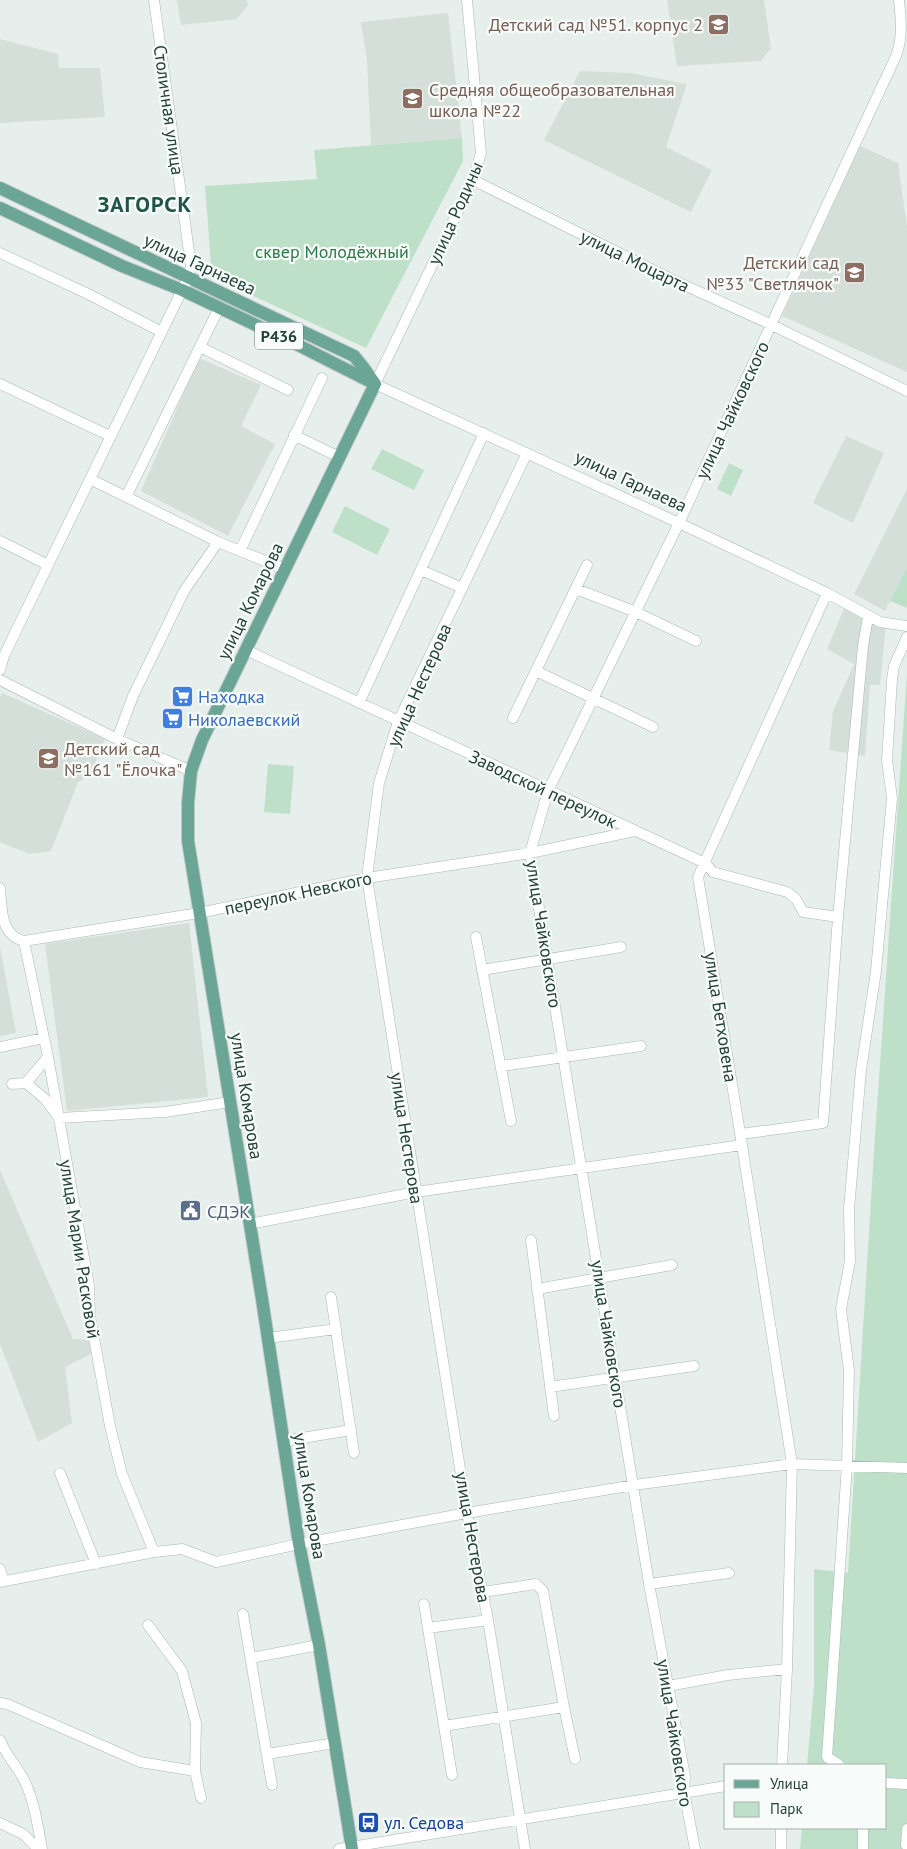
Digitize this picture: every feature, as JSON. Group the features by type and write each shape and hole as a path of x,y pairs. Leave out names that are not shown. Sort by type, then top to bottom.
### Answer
{"main road":[{"name":"улица Гарнаева","path":"0,188 354,356 375,384"},
{"name":"улица Гарнаева","path":"0,208 122,266 182,290 375,384"},
{"name":"улица Комарова","path":"348,1848 335,1743 319,1645 299,1544 268,1338 188,841 188,803 191,771 202,740 375,384"}],"street":[{"name":"Столичная улица","path":"154,0 191,266 188,278"},
{"name":"улица Родины","path":"375,384 473,180 481,153 467,0"},
{"name":"улица Чайковского","path":"695,1849 684,1792 685,1776 649,1584 530,853 548,791 680,523 901,43 902,29 899,0"},
{"name":"улица Моцарта","path":"473,180 673,280 772,325 907,391"},
{"path":"0,253 86,293 162,332"},
{"path":"0,670 10,642 188,278"},
{"path":"126,497 219,308"},
{"path":"200,347 288,390"},
{"path":"240,551 322,378"},
{"path":"0,384 110,436"},
{"name":"улица Гарнаева","path":"375,384 680,523 827,593 868,617 880,622 907,626"},
{"path":"359,703 484,433"},
{"path":"294,435 339,457"},
{"name":"улица Нестерова","path":"525,1849 488,1620 467,1513 366,878 380,783 398,722 527,453"},
{"path":"90,479 218,542 285,569"},
{"path":"0,541 48,565"},
{"path":"118,739 134,696 184,591 218,542"},
{"path":"513,718 588,565"},
{"path":"421,570 462,588"},
{"path":"576,589 636,612 696,640"},
{"name":"улица Бетховена","path":"782,1764 787,1669 792,1464 698,877 827,593"},
{"path":"249,1224 416,1192 582,1168 741,1140 823,1123 838,917 863,646 868,617"},
{"path":"838,1764 827,1756 847,1466 849,1371 841,1309 850,1260 849,1209 861,1070 876,971 892,798 887,760 892,680 894,666 907,638"},
{"name":"Заводской переулок","path":"246,650 705,863 713,872 787,892 796,899 803,912 838,917"},
{"path":"536,671 652,727"},
{"path":"0,680 118,739 191,771"},
{"name":"переулок Невского","path":"24,941 200,913 366,878 530,853 635,831"},
{"path":"0,888 4,922 8,932 15,939 24,941"},
{"path":"476,937 511,1121"},
{"name":"улица Марии Расковой","path":"24,941 48,1057 90,1286 90,1316 110,1426 122,1474 154,1552"},
{"path":"482,970 621,947"},
{"path":"0,1048 44,1038"},
{"path":"502,1066 642,1046"},
{"path":"26,1083 48,1057"},
{"path":"12,1084 26,1083 45,1099 59,1118 165,1112 230,1102"},
{"path":"531,1240 554,1416"},
{"path":"537,1289 672,1265"},
{"path":"331,1298 354,1453"},
{"path":"268,1338 336,1328"},
{"path":"550,1387 694,1366"},
{"path":"284,1441 350,1430"},
{"path":"0,1569 2,1581 154,1552 182,1549 216,1562 299,1544 467,1513 634,1485 792,1464 907,1468"},
{"path":"60,1474 96,1564"},
{"path":"649,1584 729,1573"},
{"path":"483,1592 536,1584 543,1591 575,1759"},
{"path":"424,1604 452,1775"},
{"path":"244,1614 272,1785"},
{"path":"428,1628 488,1620"},
{"path":"148,1626 182,1671 196,1723 195,1771 200,1798"},
{"path":"251,1658 319,1645"},
{"path":"668,1686 728,1675 787,1669"},
{"path":"0,1703 7,1704 140,1762 195,1771"},
{"path":"444,1726 564,1707"},
{"path":"0,1740 26,1783 37,1820 40,1849"},
{"path":"267,1754 335,1743"},
{"path":"887,1783 907,1784"},
{"path":"348,1848 724,1786"},
{"path":"0,1824 23,1834 40,1849"},
{"path":"781,1829 781,1849"},
{"path":"862,1849 863,1829"},
{"path":"906,1845 907,1829"}],"shaded area":[{"path":"177,0 247,0 248,5 237,19 181,25"},
{"name":"Детский сад №51. корпус 2","path":"667,0 764,0 771,48 761,61 677,66"},
{"name":"Средняя общеобразовательная школа №22","path":"448,13 462,138 371,145 367,60 361,22"},
{"path":"0,39 58,54 59,68 100,68 105,117 0,123"},
{"path":"580,71 630,73 687,84 666,147 712,170 691,212 544,140"},
{"name":"Детский сад №33 \"Светлячок\"","path":"860,146 898,163 907,227 907,372 782,316"},
{"path":"199,358 261,385 241,426 275,444 228,536 141,491"},
{"path":"846,436 884,453 853,523 813,503"},
{"path":"907,489 907,567 885,611 854,594"},
{"path":"845,606 886,624 880,685 870,685 865,756 829,750 833,711 854,664 827,649"},
{"name":"Детский сад №161 \"Ёлочка\"","path":"2,693 105,739 89,777 78,782 51,851 29,854 0,842 0,697"},
{"path":"189,923 208,1097 67,1111 45,944"},
{"path":"0,947 16,1033 0,1036"},
{"path":"0,1170 73,1339 88,1340 93,1353 65,1367 72,1423 38,1442 0,1344"}],"green space":[{"name":"сквер Молодёжный","path":"462,138 463,161 366,348 212,277 205,186 317,179 314,150"},
{"path":"382,449 424,470 414,490 371,469"},
{"path":"729,463 743,470 731,496 717,489"},
{"path":"345,506 390,529 377,555 332,532"},
{"path":"907,567 907,608 890,601"},
{"path":"907,673 907,1849 800,1849 802,1829 887,1829 887,1764 807,1764 814,1687 814,1569 848,1573 874,1151"},
{"path":"268,764 294,766 290,814 264,812"}],"place":[{"name":"Детский сад №51. корпус 2","path":"719,24"},
{"name":"Средняя общеобразовательная школа №22","path":"413,99"},
{"name":"Детский сад №33 \"Светлячок\"","path":"855,272"},
{"name":"Находка","path":"182,696"},
{"name":"Николаевский","path":"172,719"},
{"name":"Детский сад №161 \"Ёлочка\"","path":"48,758"},
{"name":"СДЭК","path":"191,1211"},
{"name":"ул. Седова","path":"368,1822"}],"district":[{"name":"ЗАГОРСК","path":"145,204"}]}
